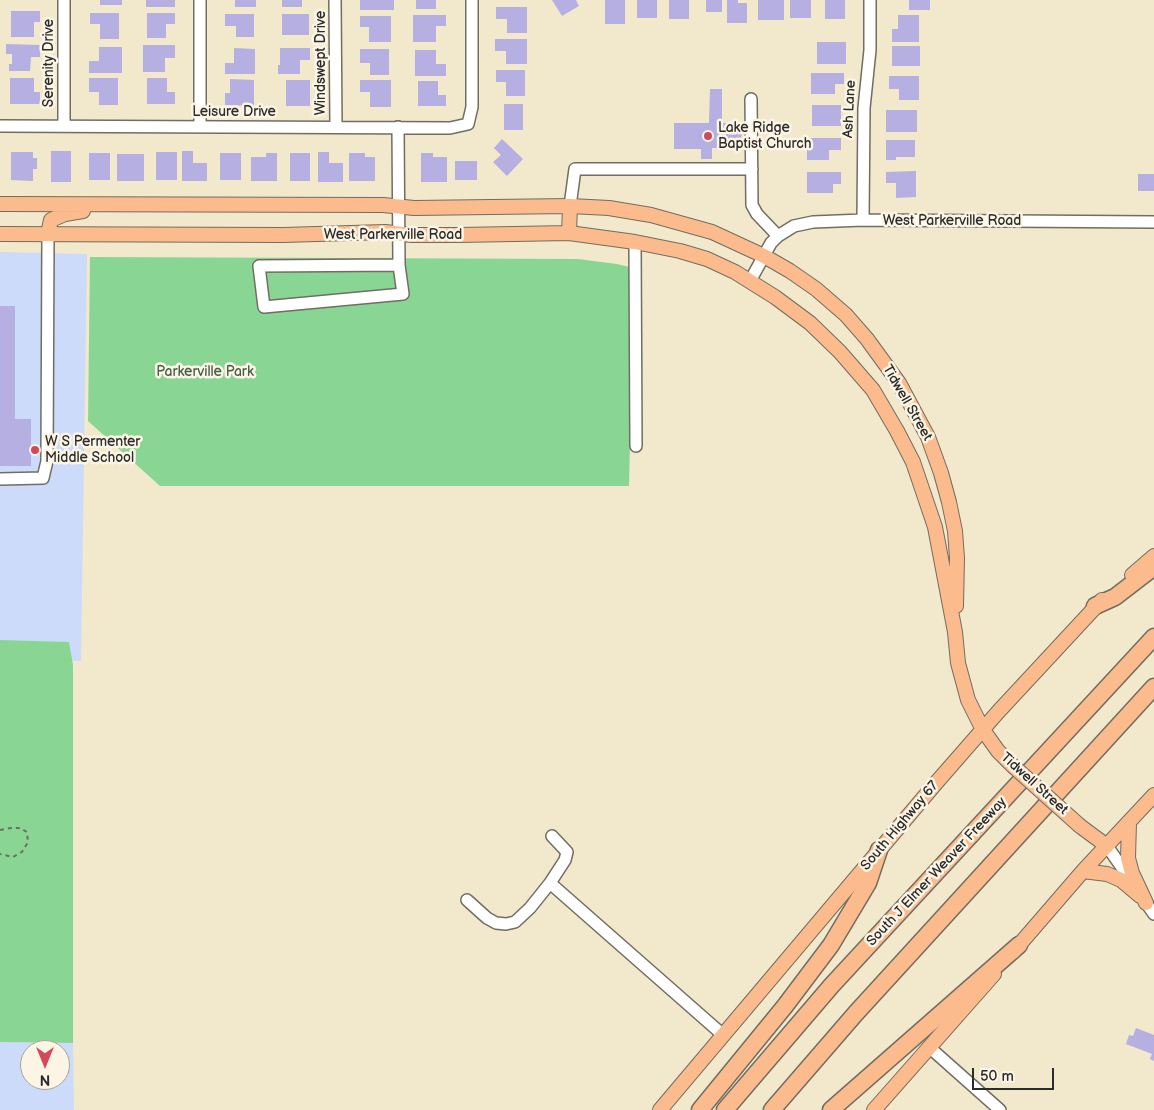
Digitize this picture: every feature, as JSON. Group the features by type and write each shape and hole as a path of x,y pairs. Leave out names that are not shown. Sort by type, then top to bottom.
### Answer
{"highway":[{"path":"1095,606 1115,597 1154,567"},
{"name":"South J Elmer Weaver Freeway","path":"725,1110 832,985 1154,637"},
{"path":"772,1110 856,1013 1154,687"},
{"path":"700,1110 785,1006 831,945 868,883 879,850"},
{"path":"831,1110 1019,945"}],"main road":[{"name":"West Parkerville Road","path":"0,204 399,206 414,208 570,206 609,208 680,222 712,232 764,256"},
{"path":"48,234 51,220 65,214 143,205"},
{"path":"569,233 570,206"},
{"name":"West Parkerville Road","path":"0,234 459,235 569,233 635,242 680,251 707,260 735,272 750,281"},
{"name":"Tidwell Street","path":"764,256 816,289 846,315 867,339 894,376 916,412 942,473 955,531 957,558 955,632"},
{"name":"Tidwell Street","path":"750,281 810,323 840,352 873,390 913,462 935,527 955,632 958,663 968,700 983,730 998,751 1013,766 1080,826 1107,846"},
{"name":"South Highway 67","path":"660,1110 879,850 983,730 1095,606 1154,556"},
{"path":"874,1110 1083,872 1154,795"},
{"path":"1129,823 1128,858 1132,873 1150,908"},
{"path":"1083,872 1107,874 1121,880 1150,908"}],"street":[{"name":"Serenity Drive","path":"64,0 64,126"},
{"path":"200,0 200,127"},
{"name":"Windswept Drive","path":"335,0 336,127"},
{"name":"Leisure Drive","path":"0,126 450,128 468,124 472,107 472,0"},
{"name":"Ash Lane","path":"863,220 864,108 870,50 870,0"},
{"path":"752,99 752,205 757,214 778,236"},
{"path":"398,127 399,265 402,294 264,307 259,266 399,265"},
{"path":"570,206 575,168 752,169"},
{"name":"West Parkerville Road","path":"750,281 771,243 778,236 794,226 813,222 863,220 1154,222"},
{"path":"0,479 43,478 47,461 48,234"},
{"path":"635,242 636,446"},
{"path":"466,900 487,918 496,923 506,924 515,922 530,908 550,883 564,860 567,852 552,836"},
{"name":"Tidwell Street","path":"1107,846 1150,908"},
{"path":"550,883 723,1035"},
{"path":"929,1048 1000,1110"}],"path":[{"path":"0,830 20,828 27,832 28,842 22,852 13,856 0,854"}],"shaded area":[{"name":"W S Permenter Middle School","path":"0,252 87,254 81,661 0,660"},
{"path":"0,1042 20,1042 20,1090 70,1090 70,1043 73,1043 74,1110 0,1110"}],"green space":[{"name":"Parkerville Park","path":"90,257 578,259 634,268 629,486 160,486 88,421"},
{"path":"0,640 69,642 73,665 73,1043 70,1043 70,1040 0,1042"}],"building":[{"path":"100,0 122,0 122,5 100,5"},
{"path":"146,0 175,0 175,7 146,7"},
{"path":"235,0 256,0 256,7 235,7"},
{"path":"282,0 302,0 302,7 282,7"},
{"path":"360,0 394,0 394,10 360,10"},
{"path":"416,0 436,0 436,9 416,9"},
{"path":"552,0 576,0 579,6 562,16"},
{"path":"605,0 625,0 625,24 605,24"},
{"path":"637,0 657,0 657,18 637,18"},
{"path":"669,0 689,0 689,19 669,19"},
{"path":"706,0 722,0 722,12 706,12"},
{"path":"727,0 738,0 738,3 747,3 747,23 727,23"},
{"path":"758,0 784,0 784,20 758,20"},
{"path":"790,0 811,0 811,18 790,18"},
{"path":"825,0 845,0 845,19 825,19"},
{"path":"909,0 930,0 930,10 909,10"},
{"path":"496,7 527,7 527,33 507,33 507,19 496,19"},
{"path":"11,11 40,11 40,22 34,22 34,37 11,37"},
{"path":"90,13 119,13 119,39 100,39 100,24 90,24"},
{"path":"147,13 175,13 175,24 166,24 166,38 147,38"},
{"path":"225,14 254,14 254,37 236,37 236,26 225,26"},
{"path":"282,14 309,14 309,35 282,35"},
{"path":"413,15 446,15 446,26 436,26 436,42 413,42"},
{"path":"898,15 919,15 919,42 892,42 892,29 898,29"},
{"path":"360,16 391,16 391,42 369,42 369,27 360,27"},
{"path":"495,39 527,39 527,64 506,64 506,51 495,51"},
{"path":"817,42 846,42 846,64 817,64"},
{"path":"6,44 40,45 40,57 31,57 30,71 9,71 9,64 12,64 12,54 6,54"},
{"path":"143,45 175,45 175,58 165,58 165,72 143,72"},
{"path":"892,46 920,46 920,66 892,66"},
{"path":"99,47 122,47 122,73 89,73 89,61 99,61"},
{"path":"234,48 255,49 255,74 225,74 225,63 234,63"},
{"path":"280,48 310,48 310,60 300,60 300,74 278,74"},
{"path":"360,49 389,49 389,75 370,75 370,63 360,63"},
{"path":"415,50 436,50 436,64 446,64 446,76 415,76"},
{"path":"496,70 525,70 525,96 506,96 506,82 496,82"},
{"path":"811,73 844,73 844,84 835,84 835,94 811,94"},
{"path":"889,76 919,76 919,100 899,100 899,89 889,89"},
{"path":"10,78 34,78 34,92 40,92 40,104 10,104"},
{"path":"89,78 118,78 118,105 99,105 99,92 89,92"},
{"path":"147,78 167,78 167,92 175,92 175,104 147,104"},
{"path":"230,79 254,80 254,106 225,105 225,93 230,93"},
{"path":"286,80 310,80 310,106 286,106"},
{"path":"360,80 391,80 391,107 370,107 370,92 360,92"},
{"path":"418,81 438,81 438,95 446,95 446,106 418,106"},
{"name":"Lake Ridge Baptist Church","path":"710,89 722,89 722,123 742,123 741,149 712,148 712,159 701,159 701,149 674,149 674,123 709,123"},
{"path":"504,104 523,104 523,130 504,130"},
{"path":"812,105 841,105 841,126 812,126"},
{"path":"886,110 917,110 917,132 886,132"},
{"path":"807,138 841,138 841,150 829,150 829,160 807,160"},
{"path":"502,139 523,159 507,176 493,162 501,155 494,148"},
{"path":"886,140 915,140 915,157 896,157 896,160 886,160"},
{"path":"51,151 71,151 71,182 51,182"},
{"path":"182,151 193,151 193,163 207,163 207,181 182,181"},
{"path":"11,152 33,152 33,158 37,158 37,169 33,169 33,181 11,180"},
{"path":"156,152 177,152 177,180 156,180"},
{"path":"318,152 329,152 329,163 343,163 343,182 318,182"},
{"path":"89,153 110,153 110,180 89,180"},
{"path":"220,153 241,153 241,180 220,180"},
{"path":"266,153 277,153 277,181 251,181 251,157 266,157"},
{"path":"290,153 310,153 310,181 290,181"},
{"path":"349,153 365,153 365,157 375,157 375,181 349,181"},
{"path":"421,153 433,153 433,157 447,157 447,182 421,182"},
{"path":"117,154 144,154 144,181 117,181"},
{"path":"455,161 477,161 477,180 455,180"},
{"path":"916,171 916,197 896,198 896,183 886,183 886,172"},
{"path":"807,172 841,172 841,184 833,184 833,193 807,193"},
{"path":"1138,174 1154,174 1154,191 1138,191"},
{"path":"0,306 15,306 15,419 31,419 31,466 0,466"},
{"path":"1136,1028 1154,1035 1154,1061 1150,1059 1152,1054 1126,1044 1129,1035 1133,1036"}],"place":[{"name":"Lake Ridge Baptist Church","path":"708,136"},
{"name":"W S Permenter Middle School","path":"35,450"}]}
